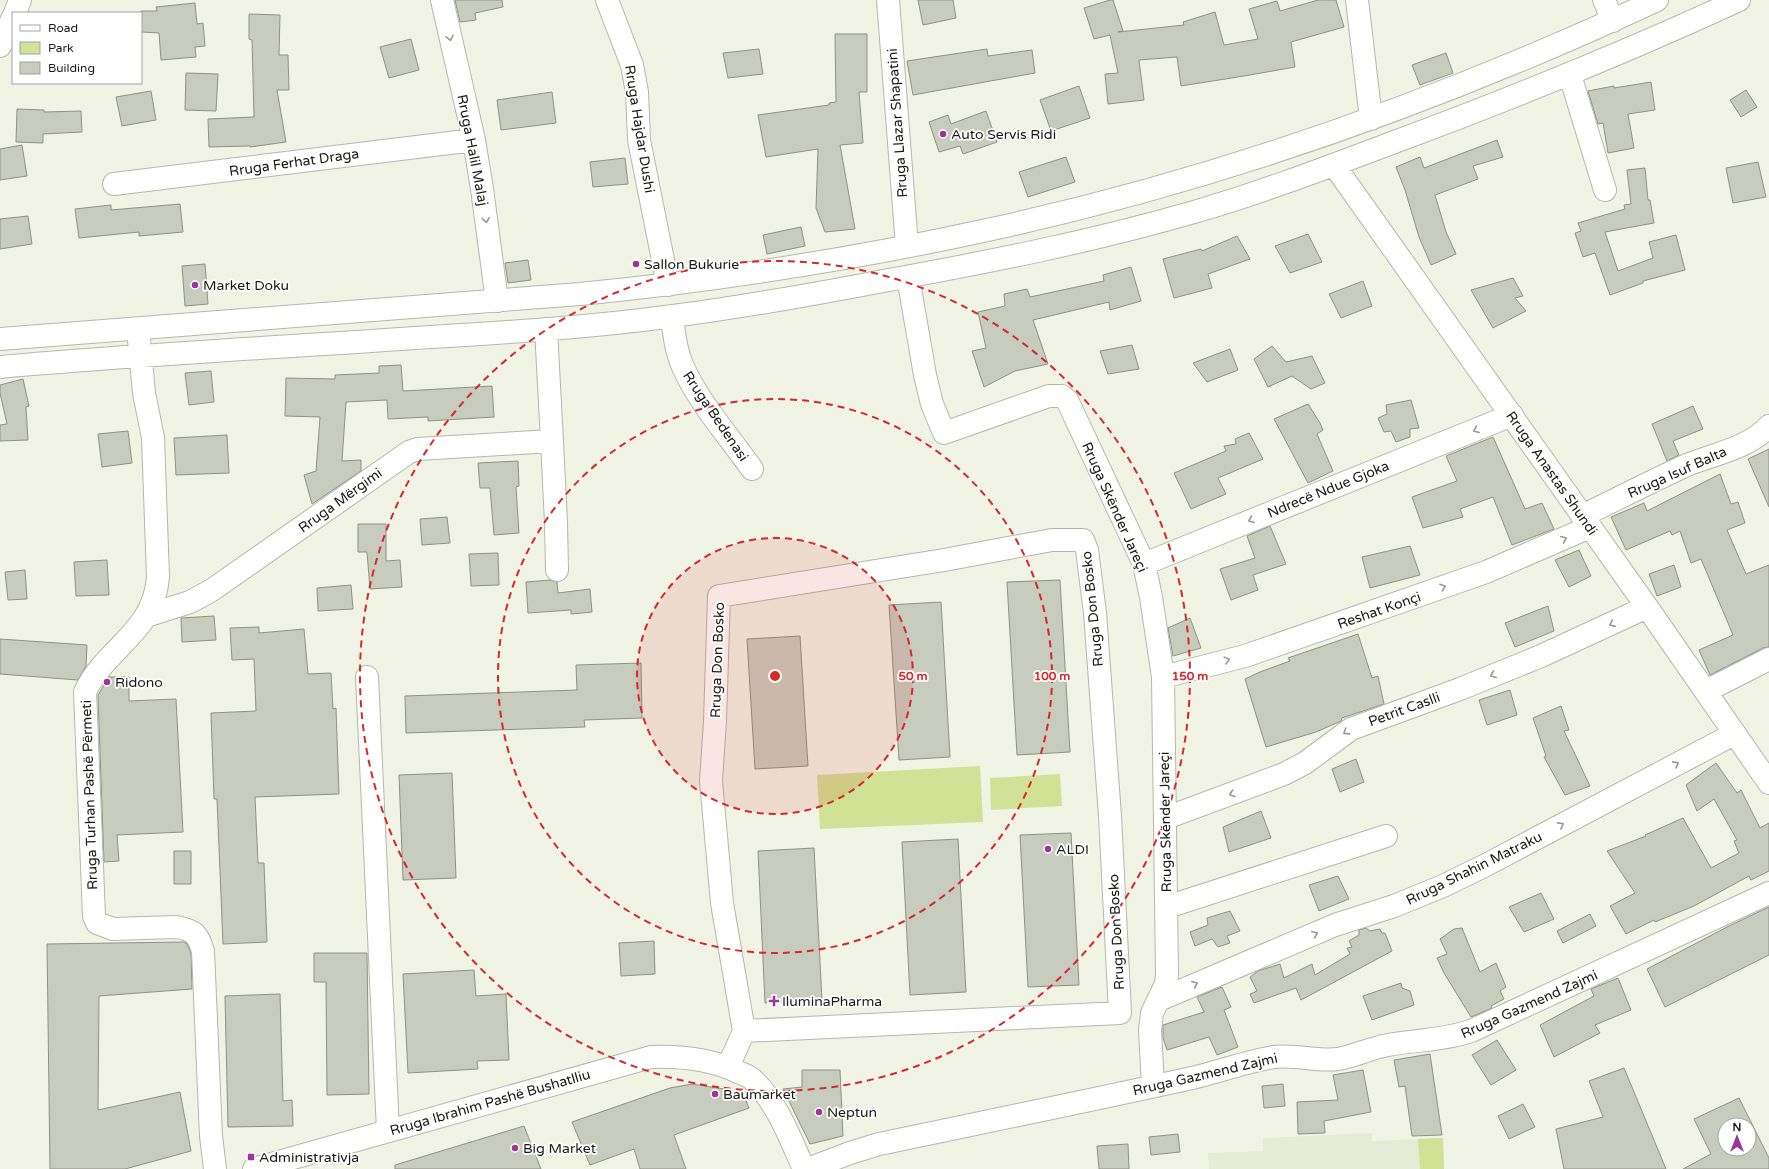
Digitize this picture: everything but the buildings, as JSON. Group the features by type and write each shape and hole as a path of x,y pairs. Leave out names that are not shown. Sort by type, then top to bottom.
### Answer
{"street":[{"path":"14,12 20,0"},
{"name":"Rruga Halil Malaj","path":"442,0 474,140 497,301"},
{"name":"Rruga Hajdar Dushi","path":"607,0 632,65 637,92 639,140 668,285"},
{"name":"Rruga Llazar Shapatini","path":"888,0 907,246"},
{"path":"1357,0 1371,119"},
{"path":"1604,0 1613,21"},
{"path":"0,339 497,301 668,285 808,265 907,246 994,228 1115,198 1224,167 1371,119 1453,88 1613,21 1657,0"},
{"path":"0,367 546,329 672,317 793,298 908,277 1090,240 1194,212 1334,165 1570,74 1641,45 1739,0"},
{"path":"0,46 12,18"},
{"path":"1570,74 1605,190"},
{"name":"Rruga Ferhat Draga","path":"114,184 474,140"},
{"name":"Rruga Anastas Shundi","path":"1334,165 1512,415 1769,783"},
{"name":"Rruga Skënder Jareçi","path":"908,277 925,375 932,404 944,433 1049,396 1062,396 1067,400 1144,564 1156,628 1162,677 1166,818 1167,974 1166,984 1152,1013 1150,1030 1153,1086"},
{"name":"Rruga Bedenasi","path":"672,317 676,346 682,366 693,387 752,468"},
{"name":"Rruga Turhan Pashë Përmeti","path":"138,329 144,393 153,438 158,577 157,591 146,616 131,637 91,679 85,692 94,916 97,923 112,929 176,927 186,929 195,932 200,942 203,951 211,1136 215,1169"},
{"path":"546,329 557,570"},
{"name":"Ndrecë Ndue Gjoka","path":"1144,564 1512,415"},
{"name":"Rruga Isuf Balta","path":"1586,522 1688,465 1750,441 1761,435 1769,426"},
{"name":"Rruga Mërgimi","path":"146,616 190,602 212,590 409,452 418,449 552,442"},
{"name":"Reshat Konçi","path":"1162,677 1245,656 1465,580 1486,572 1586,522"},
{"name":"Rruga Don Bosko","path":"1052,540 1082,540 1087,550 1095,613 1110,816 1120,1013 744,1031 722,903 711,781 715,721 719,596 944,560 1052,540"},
{"name":"Petrit Caslli","path":"1166,818 1284,774 1305,763 1351,729 1460,689 1534,659 1647,607"},
{"path":"1706,691 1769,658"},
{"path":"367,677 388,1131"},
{"name":"Rruga Shahin Matraku","path":"1159,1000 1335,925 1394,906 1442,886 1486,865 1734,734"},
{"name":"Rruga Skënder Jareçi","path":"1167,907 1386,836"},
{"name":"Rruga Gazmend Zajmi","path":"808,1169 850,1153 880,1144 1193,1078 1248,1062 1275,1057 1298,1056 1319,1059 1338,1059 1383,1046 1412,1040 1455,1037 1472,1031 1769,893"},
{"path":"744,1031 728,1067 751,1078 775,1107 804,1169"},
{"name":"Rruga Ibrahim Pashë Bushatlliu","path":"254,1169 651,1057 670,1056 698,1059 728,1067"}],"shaded area":[{"path":"1372,1133 1372,1141 1443,1138 1444,1169 1209,1169 1208,1153 1263,1151 1263,1138"}],"green space":[{"path":"980,766 983,822 820,829 817,775"},
{"path":"1060,774 1062,806 991,810 990,778"},
{"path":"1443,1138 1444,1169 1420,1169 1418,1139"}],"place":[{"name":"Auto Servis Ridi","path":"943,134"},
{"name":"Sallon Bukurie","path":"636,264"},
{"name":"Market Doku","path":"195,285"},
{"name":"Ridono","path":"107,682"},
{"name":"ALDI","path":"1048,849"},
{"name":"IluminaPharma","path":"774,1001"},
{"name":"Baumarket","path":"715,1094"},
{"name":"Neptun","path":"819,1112"},
{"name":"Big Market","path":"515,1148"},
{"name":"Administrativja","path":"251,1157"}]}
